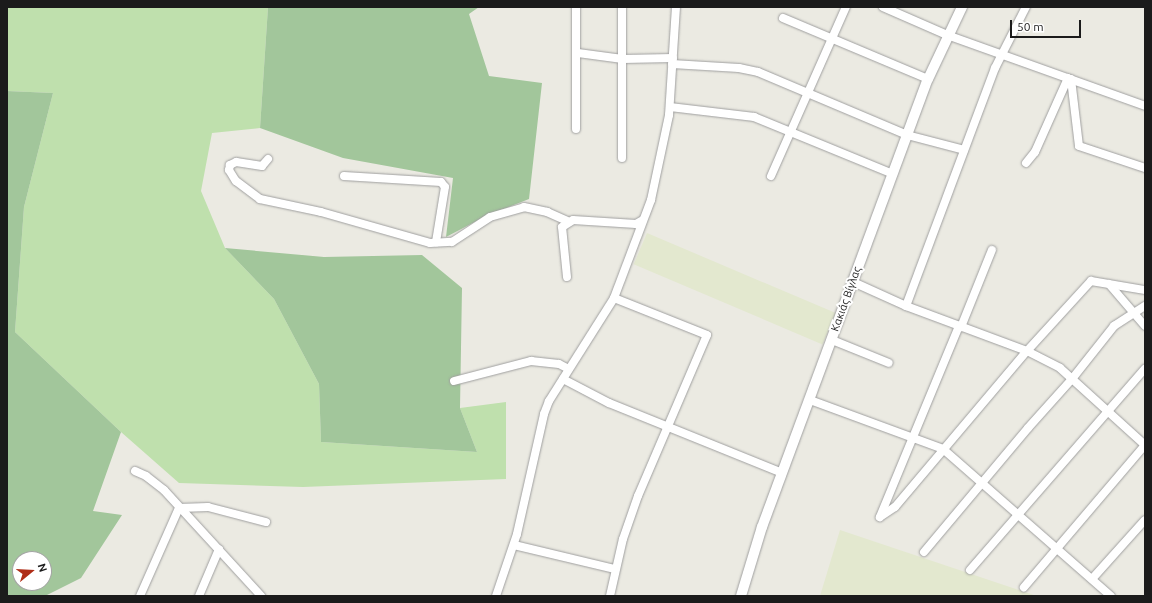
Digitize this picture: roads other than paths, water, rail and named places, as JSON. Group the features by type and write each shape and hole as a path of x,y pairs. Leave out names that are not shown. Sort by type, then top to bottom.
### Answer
{"street":[{"path":"576,7 578,53 576,129"},
{"path":"622,7 622,158"},
{"path":"496,596 514,545 544,414 569,369 614,298 644,220 659,165 670,107 676,7"},
{"path":"771,176 789,131 846,7"},
{"path":"883,7 947,36 1002,54 1145,106"},
{"name":"Κακιάς Βίγλας","path":"741,596 762,527 928,79 962,7"},
{"path":"906,306 964,150 1002,54 1026,7"},
{"path":"783,18 832,40 928,79"},
{"path":"578,53 623,59 672,61 739,68 758,72 907,135 964,150"},
{"path":"1026,163 1035,152 1069,79"},
{"path":"1069,79 1079,146 1145,168"},
{"path":"670,107 754,117 893,174"},
{"path":"268,159 262,166 236,162 230,165 229,170 236,181 260,199 321,212 430,243 452,242 490,217 524,207 547,212 569,222"},
{"path":"344,176 441,182 445,187 436,242"},
{"path":"567,277 562,227 573,220 636,224 644,220"},
{"path":"992,250 880,517 895,507 1027,351 1091,281 1145,290"},
{"path":"853,282 906,306 1027,351 1060,368 1145,445 1024,587"},
{"path":"1109,284 1145,326"},
{"path":"610,596 615,569 638,496 666,427 707,335 614,298"},
{"path":"924,552 981,483 1072,379 1114,326 1133,312 1145,306"},
{"path":"832,340 889,363"},
{"path":"454,381 531,361 559,364 569,369"},
{"path":"970,570 1145,369"},
{"path":"563,379 609,404 782,473"},
{"path":"810,400 943,449 1111,596"},
{"path":"135,471 156,483 219,549 259,595"},
{"path":"179,508 208,507 266,522"},
{"path":"140,596 179,508"},
{"path":"1092,579 1145,520"},
{"path":"514,545 615,569"},
{"path":"199,596 219,549"}]}
